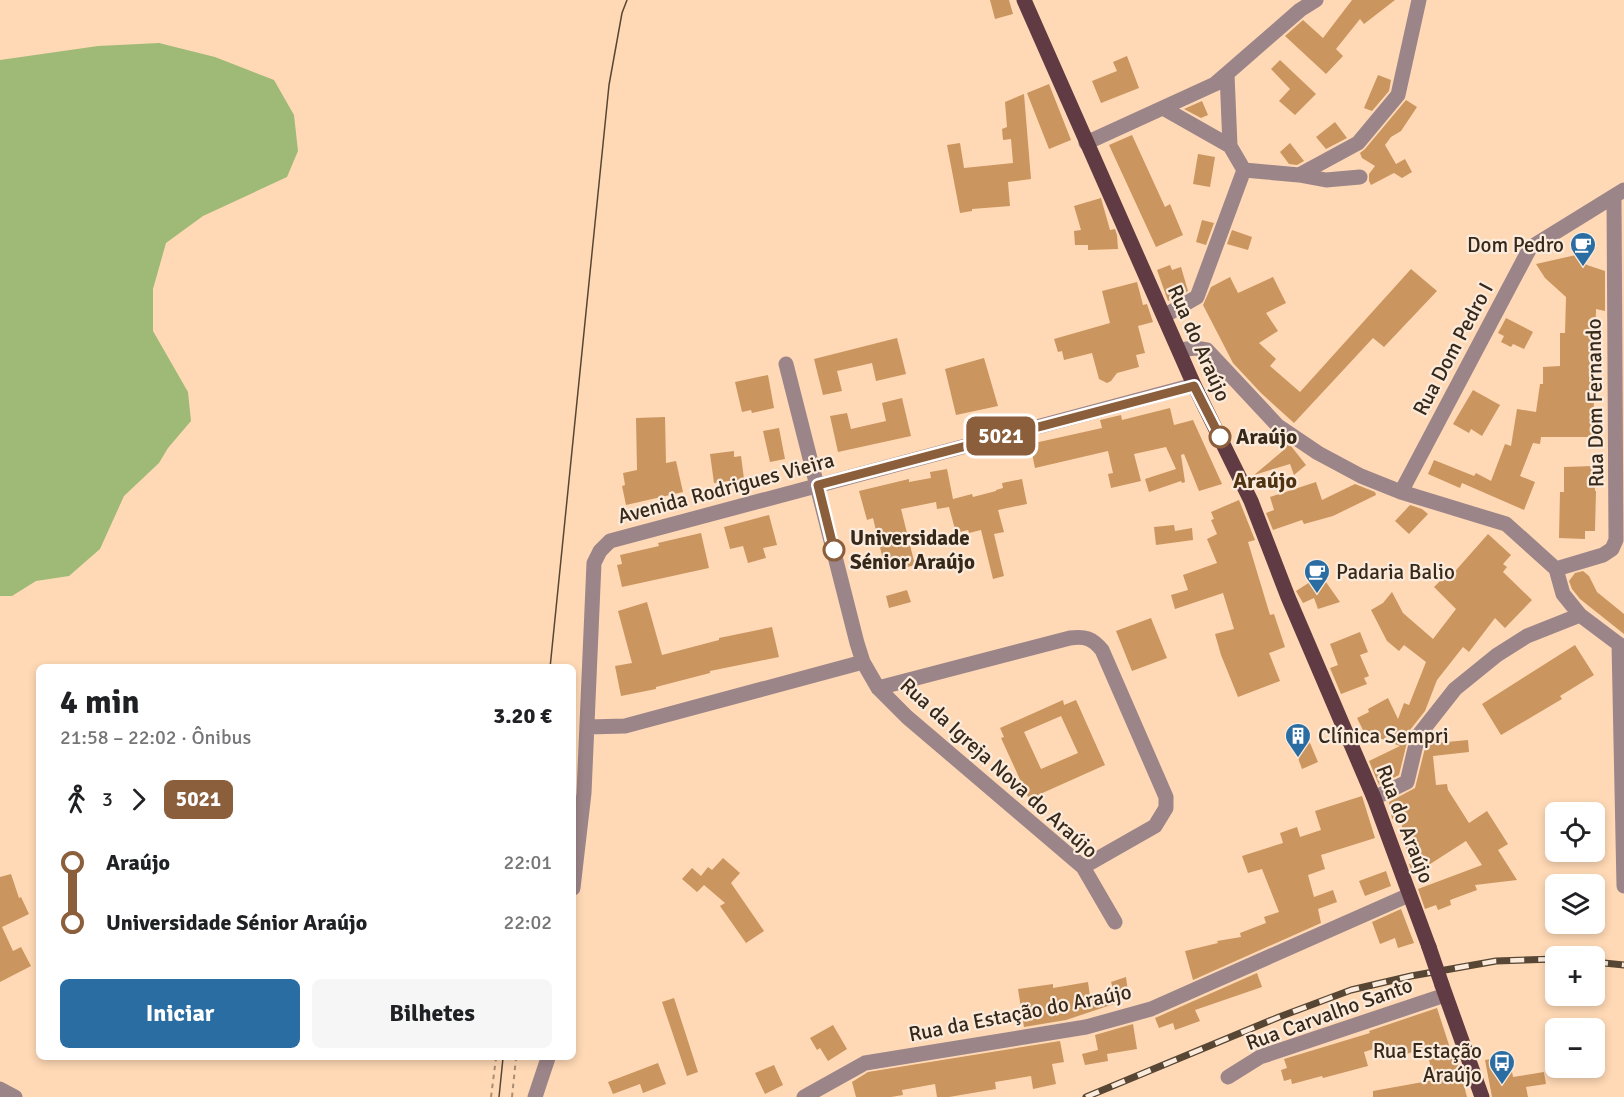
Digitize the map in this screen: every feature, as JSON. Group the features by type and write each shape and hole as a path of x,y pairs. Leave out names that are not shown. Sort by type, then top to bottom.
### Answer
{"main road":[{"name":"Rua do Araújo","path":"1024,0 1194,386 1251,501 1288,597 1374,798 1482,1097"}],"street":[{"path":"1086,143 1215,84 1300,10 1316,0"},
{"path":"1299,175 1358,142 1398,95 1419,0"},
{"path":"1227,74 1230,146 1244,170"},
{"path":"1163,108 1230,146"},
{"path":"1244,170 1326,180 1360,177"},
{"path":"1164,315 1197,297 1244,170"},
{"name":"Rua Dom Fernando","path":"1556,569 1603,555 1612,549 1620,531 1619,194"},
{"name":"Rua Dom Pedro I","path":"1401,492 1530,248 1619,194"},
{"path":"1180,350 1195,348 1207,350 1278,426 1318,453 1361,476 1401,492 1506,524 1556,569 1563,594 1580,615 1622,646 1624,886"},
{"name":"Rua da Igreja Nova do Araújo","path":"786,364 863,662 878,688 908,717 1083,867 1115,922"},
{"name":"Avenida Rodrigues Vieira","path":"576,862 584,793 588,728 594,564 600,551 610,542 1194,386"},
{"path":"1374,798 1407,782 1418,736 1455,689 1497,655 1527,636 1580,615"},
{"path":"878,688 1070,638 1083,636 1095,641 1102,650 1166,797 1166,808 1155,826 1083,867"},
{"path":"588,728 625,726 863,662"},
{"name":"Rua da Estação do Araújo","path":"804,1097 865,1063 1086,1027 1152,1009 1409,895"},
{"name":"Rua Carvalho Santo","path":"1228,1077 1260,1057 1444,990"},
{"path":"535,1097 547,1060"},
{"path":"0,1089 15,1097"}],"path":[{"path":"491,1097 496,1060"},
{"path":"512,1097 516,1060"}],"green space":[{"path":"159,43 215,57 274,80 294,115 298,151 287,177 203,216 166,243 153,289 153,331 188,392 191,421 168,448 159,463 124,496 100,549 69,576 36,581 12,596 0,596 0,60 98,46"}],"building":[{"path":"990,0 1009,0 1013,14 995,19"},
{"path":"1352,0 1395,0 1364,24 1360,19 1336,49 1343,56 1326,74 1285,36 1303,20 1323,38"},
{"path":"1127,56 1139,88 1101,103 1092,81 1117,71 1113,62"},
{"path":"1280,60 1316,94 1295,115 1279,101 1290,89 1271,69"},
{"path":"1378,75 1391,80 1389,91 1372,111 1364,108"},
{"path":"1049,84 1071,140 1049,149 1027,93"},
{"path":"1024,94 1031,179 1008,182 1010,206 972,209 972,211 960,213 947,145 960,143 964,168 1013,163 1011,139 1003,140 1002,129 1007,127 1005,102"},
{"path":"1406,100 1417,107 1401,131 1391,137 1385,145 1396,164 1405,159 1412,172 1402,178 1394,173 1371,185 1369,174 1375,166 1362,158 1360,153"},
{"path":"1202,101 1208,115 1201,118 1184,109"},
{"path":"1335,122 1347,138 1326,149 1316,137"},
{"path":"1132,135 1165,207 1170,204 1183,235 1156,247 1109,145"},
{"path":"1290,143 1304,161 1297,165 1289,164 1280,152"},
{"path":"1198,154 1215,157 1210,187 1193,184"},
{"path":"1101,198 1110,230 1115,229 1117,235 1118,249 1088,250 1088,245 1075,245 1074,231 1081,230 1074,206"},
{"path":"1202,220 1214,223 1206,245 1196,242"},
{"path":"1232,230 1252,237 1248,250 1227,244"},
{"path":"1576,255 1587,265 1605,271 1605,311 1596,309 1593,437 1541,437 1540,444 1533,443 1520,476 1535,482 1524,510 1462,483 1460,488 1428,474 1434,460 1474,476 1476,473 1491,481 1505,444 1511,446 1517,409 1536,412 1540,384 1543,384 1543,367 1560,366 1560,333 1565,333 1566,297 1545,278 1536,264"},
{"path":"1170,265 1172,270 1181,267 1188,291 1168,301 1157,270"},
{"path":"1411,269 1437,291 1384,347 1373,338 1294,423 1233,363 1203,305 1211,287 1230,277 1238,293 1273,277 1286,303 1266,313 1278,331 1259,343 1276,359 1270,366 1300,392"},
{"path":"1137,282 1143,305 1147,304 1153,322 1138,326 1145,353 1136,355 1139,367 1117,373 1107,383 1099,379 1092,353 1064,360 1062,351 1058,352 1054,339 1110,323 1102,291"},
{"path":"1506,318 1533,332 1524,349 1513,344 1511,347 1501,342 1504,336 1498,333"},
{"path":"897,338 906,374 876,381 872,363 837,371 842,391 823,395 814,359"},
{"path":"984,358 998,406 956,415 945,369"},
{"path":"768,375 774,408 752,413 751,410 742,412 735,382"},
{"path":"1473,390 1500,405 1482,436 1471,429 1469,433 1453,424"},
{"path":"902,398 911,436 838,452 830,416 847,413 851,429 886,421 882,403"},
{"path":"1170,408 1174,425 1193,420 1222,484 1199,491 1184,454 1181,455 1185,482 1181,481 1149,492 1145,479 1176,469 1166,447 1134,454 1141,481 1111,488 1108,474 1113,473 1108,451 1035,468 1030,444 1102,428 1100,420 1121,415 1122,420"},
{"path":"665,417 666,463 676,461 683,492 626,505 622,486 625,485 623,473 637,470 636,418"},
{"path":"779,428 785,459 770,462 763,431"},
{"path":"1282,440 1291,446 1306,465 1294,475 1290,464 1254,475 1285,449"},
{"path":"734,451 734,457 741,456 744,479 714,483 710,454"},
{"path":"1594,466 1595,531 1585,531 1585,539 1559,538 1560,492 1564,492 1564,467"},
{"path":"947,469 953,499 996,491 1003,488 1002,483 1022,479 1027,504 998,510 1004,532 994,534 1004,576 993,579 981,530 956,533 949,507 937,509 936,502 901,509 915,565 896,570 893,558 883,560 873,518 867,520 859,491 909,479 909,482 931,478 930,472"},
{"path":"1316,482 1322,500 1355,484 1375,492 1376,495 1333,516 1304,524 1302,520 1273,530 1266,513 1274,510 1270,497"},
{"path":"1239,500 1255,540 1248,542 1270,615 1274,614 1285,647 1269,653 1280,681 1238,697 1215,634 1234,629 1223,593 1175,609 1171,595 1188,590 1183,575 1217,563 1207,539 1217,534 1211,520 1214,519 1211,512"},
{"path":"1410,505 1428,514 1409,534 1395,521"},
{"path":"769,515 777,545 763,548 766,558 748,563 743,546 730,549 724,527"},
{"path":"1174,525 1175,531 1192,528 1193,540 1156,545 1154,527"},
{"path":"701,533 709,568 622,587 617,565 622,564 620,555"},
{"path":"1488,534 1511,555 1503,564 1507,567 1503,572 1532,600 1505,628 1495,618 1469,652 1463,647 1437,680 1425,711 1410,730 1399,775 1379,785 1369,761 1400,746 1364,732 1357,718 1388,698 1398,719 1404,703 1409,705 1426,662 1404,645 1399,651 1387,641 1371,610 1383,603 1392,592 1403,613 1433,639 1456,609 1434,587 1447,574 1450,577"},
{"path":"1583,571 1589,576 1597,592 1624,614 1624,634 1580,599 1572,589 1569,581 1575,573"},
{"name":"Padaria Balio","path":"1321,575 1340,602 1318,609 1314,598 1303,603 1296,591"},
{"path":"907,590 911,602 889,608 886,596"},
{"path":"647,602 662,655 719,640 719,638 772,627 779,657 710,671 710,673 656,687 656,689 621,696 615,666 632,663 618,611"},
{"path":"1151,618 1167,658 1132,671 1116,631"},
{"path":"1360,632 1368,652 1360,655 1369,676 1364,678 1367,684 1341,694 1330,668 1338,665 1330,644"},
{"path":"1575,645 1594,675 1560,696 1562,699 1501,735 1482,704"},
{"path":"1063,700 1064,705 1076,700 1105,765 1029,799 1001,738 1004,737 1000,728","holes":["1061,716 1078,753 1041,769 1024,732"]},
{"path":"1468,740 1469,752 1433,756 1436,785 1447,784 1448,790 1469,823 1487,811 1508,844 1498,850 1517,880 1475,885 1477,890 1450,900 1451,905 1438,910 1436,905 1425,909 1418,889 1482,865 1466,841 1413,875 1403,839 1401,813 1392,819 1389,802 1415,788 1426,744"},
{"path":"1310,743 1318,762 1302,769 1295,750"},
{"path":"1362,796 1375,838 1321,855 1325,869 1308,875 1314,897 1333,890 1337,902 1318,909 1321,923 1193,980 1185,951 1218,943 1217,941 1241,937 1240,933 1266,923 1264,917 1279,912 1262,869 1248,873 1242,856 1283,843 1280,833 1297,827 1300,837 1321,830 1315,811"},
{"path":"723,858 740,873 731,883 764,931 746,943 720,906 725,903 704,885 697,892 682,879 692,868 701,876 708,867 712,870"},
{"path":"1386,871 1391,886 1365,896 1359,881"},
{"path":"11,874 19,898 21,897 29,914 2,927 13,951 21,947 31,966 0,982 0,877"},
{"path":"1401,909 1414,943 1398,948 1395,938 1380,944 1372,922"},
{"path":"1257,973 1262,987 1195,1010 1200,1021 1175,1030 1173,1023 1159,1028 1155,1018"},
{"path":"1126,977 1129,999 1066,1020 1024,1027 1018,989 1053,984 1053,988 1088,982 1090,996 1114,992 1111,982"},
{"path":"674,998 698,1072 687,1076 662,1002"},
{"path":"1437,1008 1450,1048 1454,1047 1467,1097 1373,1097 1373,1091 1434,1080 1426,1048 1393,1058 1389,1044 1364,1052 1368,1066 1292,1084 1291,1079 1284,1081 1281,1070 1287,1068 1284,1059 1370,1033 1369,1031"},
{"path":"1133,1024 1137,1049 1107,1054 1108,1061 1085,1065 1082,1054 1098,1050 1095,1035"},
{"path":"833,1025 847,1049 828,1061 820,1048 817,1050 810,1038"},
{"path":"1060,1041 1064,1062 1052,1064 1056,1084 1033,1089 1031,1076 995,1082 996,1089 949,1097 937,1097 935,1084 902,1090 903,1095 891,1097 856,1097 852,1082 868,1072"},
{"path":"1509,1056 1513,1077 1544,1072 1546,1084 1526,1087 1528,1097 1492,1097 1485,1060"},
{"path":"658,1063 666,1084 643,1093 640,1084 613,1094 608,1082"},
{"path":"774,1065 783,1085 765,1094 755,1073"}],"tram line":[{"path":"550,664 609,85 622,13 627,0"},
{"path":"499,1097 503,1060"}],"railway":[{"path":"1086,1097 1279,1017 1351,990 1411,976 1496,961 1545,959"},
{"path":"1605,963 1624,965"}],"bus line":[{"name":"5021","path":"834,550 818,485 1194,386 1220,437"}],"place":[{"name":"Dom Pedro","path":"1583,268"},
{"name":"Araújo","path":"1220,437"},
{"name":"Universidade Sénior Araújo","path":"834,550"},
{"name":"Padaria Balio","path":"1317,595"},
{"name":"Clínica Sempri","path":"1298,759"},
{"name":"Rua Estação Araújo","path":"1502,1086"}],"district":[{"name":"Araújo","path":"1265,480"}]}
